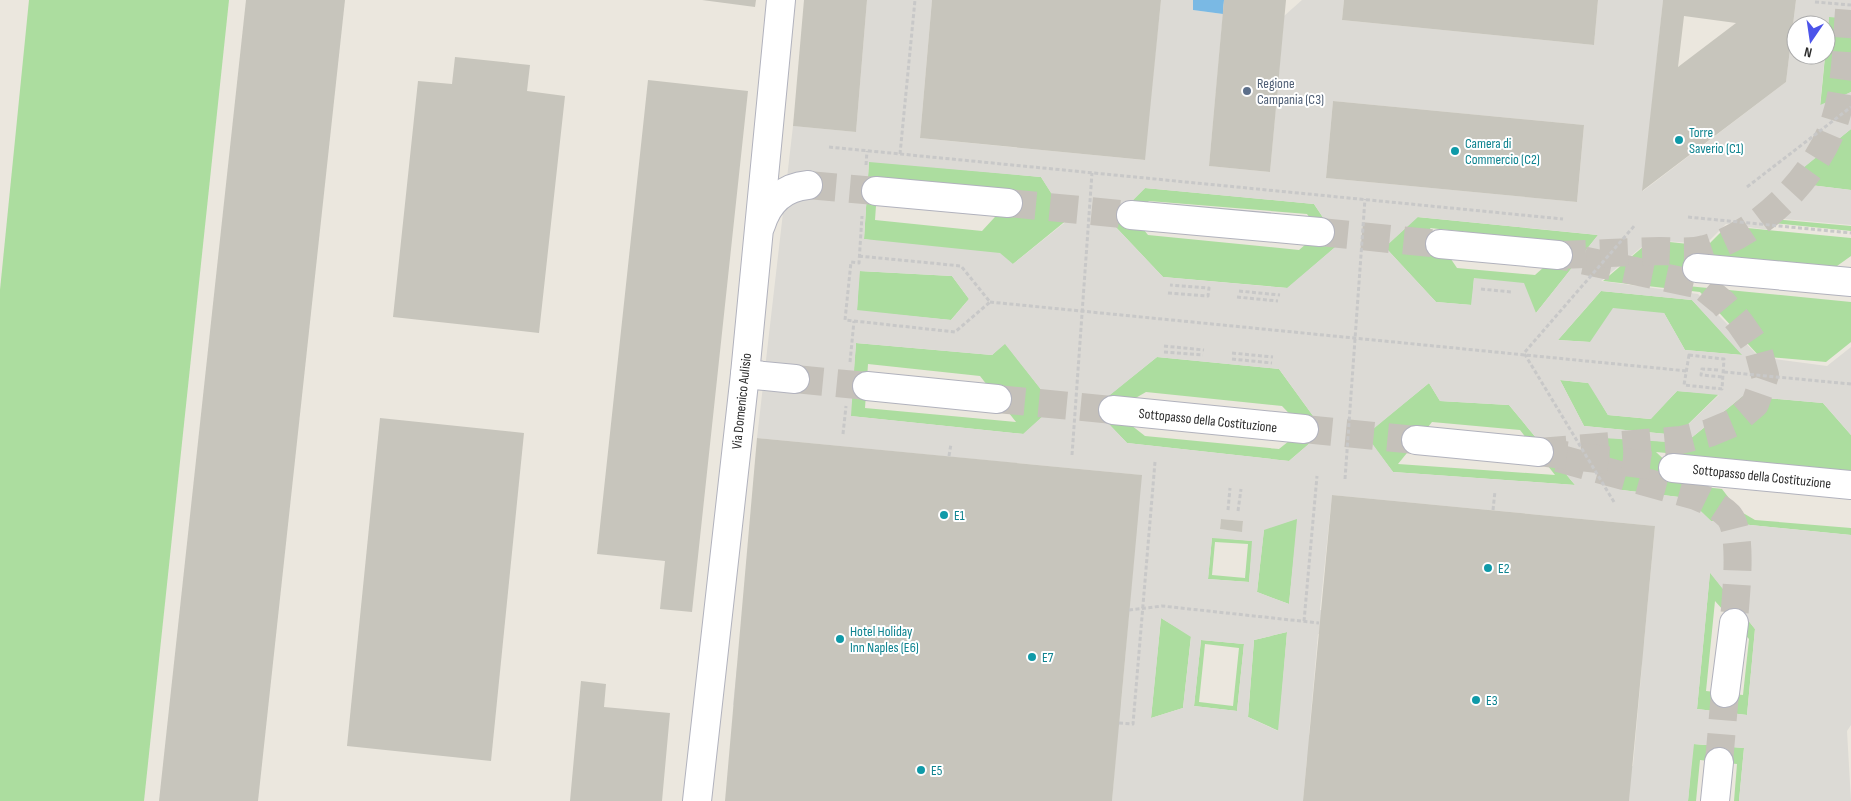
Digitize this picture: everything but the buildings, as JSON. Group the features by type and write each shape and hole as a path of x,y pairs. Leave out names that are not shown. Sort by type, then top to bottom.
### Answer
{"main road":[{"name":"Via Domenico Aulisio","path":"696,801 745,374 781,0"},
{"path":"758,234 764,216 776,199 797,186 808,185"},
{"path":"868,190 1008,203"},
{"path":"1131,215 1320,232"},
{"path":"1440,244 1558,255"},
{"path":"1698,268 1851,282"},
{"path":"745,374 795,379"},
{"path":"867,386 997,399"},
{"name":"Sottopasso della Costituzione","path":"1112,410 1304,429"},
{"path":"1416,440 1539,452"},
{"name":"Sottopasso della Costituzione","path":"1673,468 1851,485"},
{"path":"1725,693 1734,623"},
{"path":"1715,801 1719,762"}],"path":[{"path":"900,154 915,0"},
{"path":"1815,2 1851,6"},
{"path":"1747,187 1851,107"},
{"path":"828,147 1563,219"},
{"path":"867,151 868,190 859,263 851,262 845,320 955,332 990,302"},
{"path":"1072,454 1092,173"},
{"path":"1345,478 1366,199"},
{"path":"1688,217 1851,233"},
{"path":"1524,353 1635,225"},
{"path":"859,256 961,266 990,302 1524,353 1687,371"},
{"path":"1168,292 1208,296 1209,288 1170,285"},
{"path":"1481,289 1512,292"},
{"path":"1239,290 1280,295"},
{"path":"1237,297 1278,301"},
{"path":"1164,346 1204,350"},
{"path":"1164,352 1203,354"},
{"path":"1232,353 1273,357"},
{"path":"1524,353 1614,502"},
{"path":"1689,355 1724,359 1724,372 1722,389 1684,385 1689,355"},
{"path":"1232,359 1272,363"},
{"path":"1718,370 1702,369 1701,375 1723,377"},
{"path":"1724,372 1851,384"},
{"path":"949,456 950,444"},
{"path":"1119,722 1133,724 1155,462"},
{"path":"1304,621 1318,476"},
{"path":"1228,510 1230,488"},
{"path":"1238,511 1241,489"},
{"path":"1493,510 1495,491"},
{"path":"1130,610 1162,606 1320,623"}],"green space":[{"path":"29,0 229,0 144,801 0,801 0,290"},
{"path":"1836,17 1851,19 1851,92 1820,108 1824,65 1836,65"},
{"path":"1851,129 1851,190 1785,182"},
{"path":"869,161 1041,177 1068,219 1013,264 864,239","holes":["878,177 1019,191 982,231 875,220"]},
{"path":"1145,188 1314,204 1340,243 1288,288 1163,277 1111,222","holes":["1149,201 1307,214 1320,232 1299,250 1148,235 1132,215"]},
{"path":"1417,217 1598,235 1536,313 1474,278 1472,305 1436,302 1385,247","holes":["1430,228 1571,243 1535,275 1457,268"]},
{"path":"1773,219 1851,226 1851,231 1773,223"},
{"path":"1727,226 1851,238 1851,256 1830,271 1713,257 1677,285 1851,302 1851,342 1826,362 1759,356 1700,292 1603,281 1651,240 1707,246"},
{"path":"859,271 952,276 969,299 951,320 857,311"},
{"path":"1601,291 1692,300 1743,355 1685,350 1664,313 1590,342 1558,340"},
{"path":"856,343 992,355 1005,343 1054,406 1024,434 850,416","holes":["868,364 980,376 1016,422 865,408"]},
{"path":"1157,357 1279,369 1324,431 1289,461 1127,443 1093,408","holes":["1146,392 1282,406 1304,429 1279,449 1145,436 1113,411"]},
{"path":"1560,380 1589,383 1608,415 1650,419 1677,391 1719,394 1677,435 1584,426"},
{"path":"1429,383 1440,401 1509,405 1575,485 1393,472 1365,435","holes":["1432,422 1520,430 1555,475 1398,464"]},
{"path":"1743,396 1823,403 1851,435 1851,471 1656,452 1687,485 1722,489 1738,510 1755,520 1851,528 1851,535 1711,521 1687,498 1622,490 1586,436 1685,443"},
{"path":"1298,518 1289,604 1257,592 1264,529"},
{"path":"1212,537 1253,541 1249,582 1208,579","holes":["1215,542 1248,544 1245,578 1212,575"]},
{"path":"1710,572 1755,629 1747,715 1697,709","holes":["1715,601 1749,639 1743,695 1706,691"]},
{"path":"1161,618 1191,636 1183,708 1151,718"},
{"path":"1287,632 1279,731 1248,717 1254,640"},
{"path":"1201,640 1244,644 1237,711 1194,706","holes":["1205,644 1239,648 1233,706 1199,702"]},
{"path":"1693,744 1744,748 1739,801 1734,801 1737,764 1700,760 1696,801 1688,801"}],"shaded area":[{"path":"867,0 932,0 920,138 1144,160 1161,0 1193,0 1193,10 1223,14 1209,166 1270,172 1284,16 1302,0 1344,0 1342,20 1594,45 1598,0 1663,0 1643,191 1786,82 1788,65 1824,65 1820,105 1851,92 1851,129 1786,182 1851,190 1851,225 1773,218 1770,230 1726,224 1706,244 1650,240 1601,281 1698,294 1759,357 1827,366 1851,347 1851,435 1823,403 1743,396 1685,443 1586,437 1622,490 1687,498 1711,521 1851,535 1851,725 1847,731 1851,801 1739,801 1744,748 1694,744 1688,801 1629,801 1630,789 1307,758 1303,801 1112,801 1117,739 733,705 737,667 1121,704 1141,475 757,438 793,126 856,132","holes":["1333,101 1584,125 1577,202 1326,178","869,162 1041,177 1068,220 1013,264 1000,253 864,239","1145,188 1314,204 1340,243 1287,288 1163,277 1111,222","1418,217 1598,235 1536,313 1524,283 1474,278 1471,305 1436,302 1385,247","860,271 952,276 969,299 951,320 857,310","1601,291 1692,300 1742,355 1685,350 1664,313 1613,308 1590,342 1558,340","856,343 992,355 1005,344 1054,406 1023,434 851,416","1157,357 1279,369 1324,431 1289,461 1127,443 1094,408","1560,380 1588,383 1608,415 1651,419 1677,391 1719,395 1677,435 1584,426","1429,383 1440,401 1509,405 1575,485 1393,472 1366,435","1332,495 1655,526 1644,642 1320,610","1221,519 1243,521 1242,531 1220,529","1297,519 1289,604 1257,592 1264,530","1212,538 1252,541 1249,582 1208,579","1710,573 1755,629 1747,715 1697,709","1161,618 1191,637 1183,708 1151,718","1287,632 1278,731 1248,717 1254,640","1318,634 1642,665 1633,766 1309,735","1201,640 1244,644 1237,711 1194,706"]},
{"path":"1796,0 1851,0 1851,19 1836,18 1836,15 1794,15"}],"water":[{"path":"1193,0 1224,0 1223,14 1193,10"}],"tunnel":[{"path":"1558,255 1700,250 1726,241 1766,216 1801,181 1827,141 1835,120 1842,91 1850,0"},
{"path":"808,185 876,191"},
{"path":"1008,203 1131,215"},
{"path":"1320,232 1440,244"},
{"path":"1539,452 1681,440 1709,433 1733,423 1755,404 1765,375 1758,349 1740,323 1723,303 1701,285 1558,255"},
{"path":"795,379 867,386"},
{"path":"997,399 1113,410"},
{"path":"1304,429 1416,440"},
{"path":"1539,452 1673,468"},
{"path":"1558,458 1696,496 1714,504 1729,516 1734,525 1737,551 1734,623"},
{"path":"1719,762 1725,693"}],"place":[{"name":"Regione Campania (C3)","path":"1247,91"},
{"name":"Torre Saverio (C1)","path":"1679,140"},
{"name":"Camera di Commercio (C2)","path":"1455,151"},
{"name":"E1","path":"944,515"},
{"name":"E2","path":"1488,568"},
{"name":"Hotel Holiday Inn Naples (E6)","path":"840,639"},
{"name":"E7","path":"1032,657"},
{"name":"E3","path":"1476,700"},
{"name":"E5","path":"921,770"}]}
